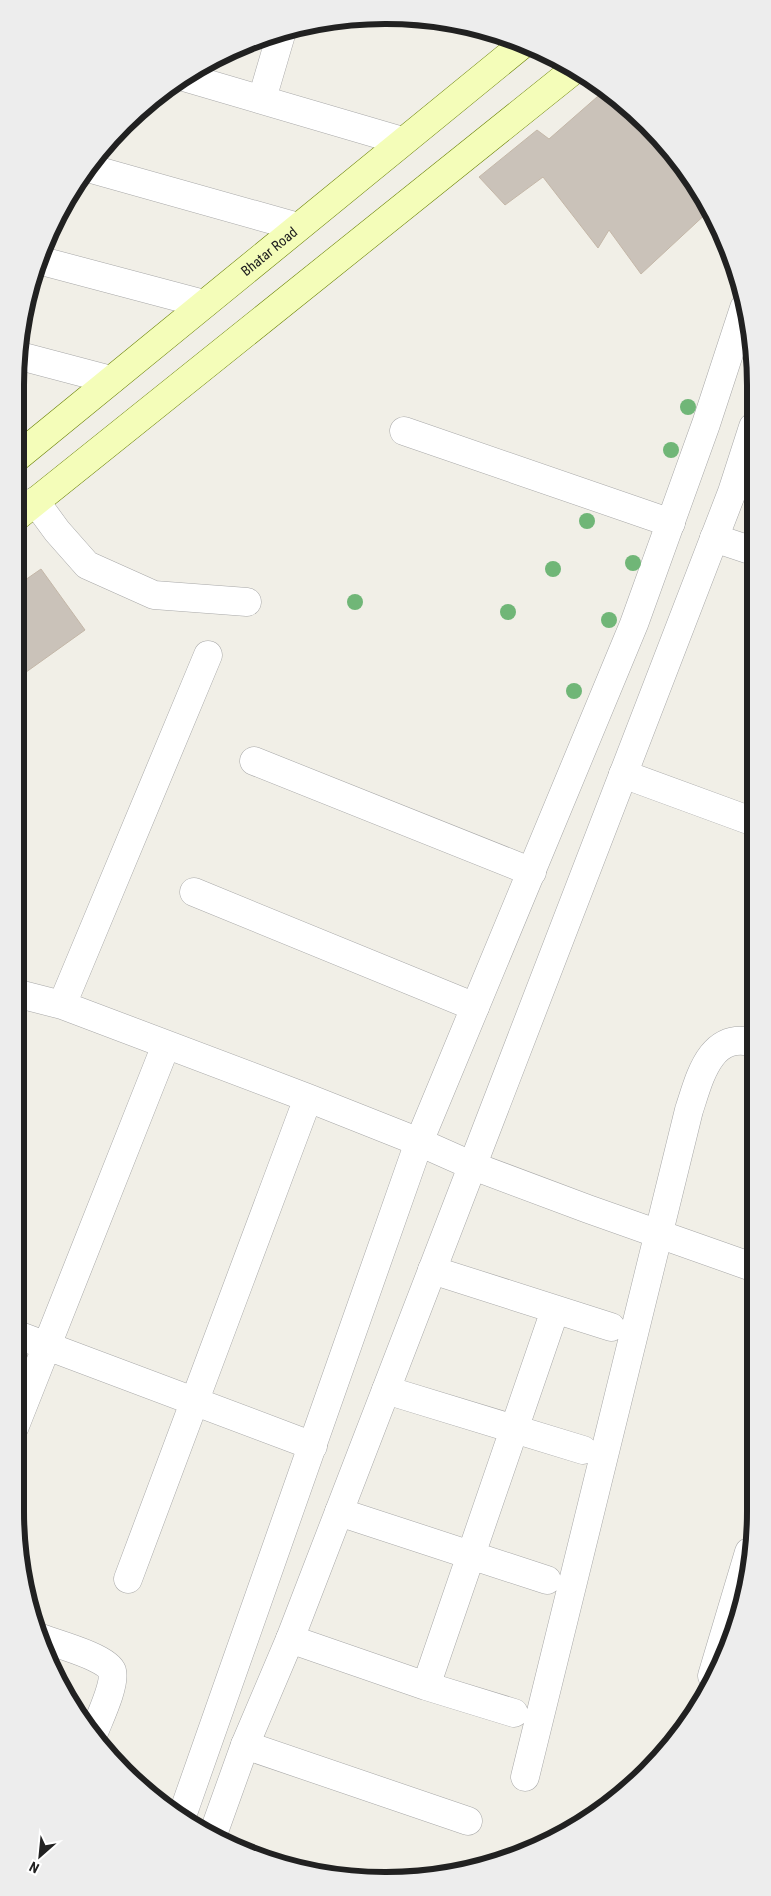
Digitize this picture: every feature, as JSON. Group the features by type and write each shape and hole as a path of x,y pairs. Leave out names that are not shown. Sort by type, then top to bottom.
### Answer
{"main road":[{"name":"Bhatar Road","path":"24,452 517,49"},
{"path":"25,510 569,74"}],"street":[{"path":"262,99 279,40"},
{"path":"193,80 402,141"},
{"path":"95,170 298,227"},
{"path":"46,262 204,304"},
{"path":"184,1810 419,1142 634,624 706,424 741,318"},
{"path":"25,357 111,380"},
{"path":"404,431 670,523"},
{"path":"215,1829 246,1745 290,1639 473,1166 714,538 747,444"},
{"path":"25,510 57,531 87,565 154,594 247,602"},
{"path":"714,538 747,549"},
{"path":"62,1005 208,655"},
{"path":"254,761 532,872"},
{"path":"623,774 747,819"},
{"path":"194,892 475,1008"},
{"path":"24,997 62,1005 308,1098 419,1142 473,1166 747,1265"},
{"path":"526,1777 689,1110 699,1081 710,1059 720,1046 734,1040 747,1042"},
{"path":"24,1404 166,1045"},
{"path":"128,1579 308,1098"},
{"path":"432,1270 611,1328"},
{"path":"426,1686 555,1310"},
{"path":"24,1337 313,1446"},
{"path":"386,1390 583,1450"},
{"path":"339,1512 470,1557 546,1580"},
{"path":"720,1648 739,1585"},
{"path":"290,1639 426,1686 514,1713"},
{"path":"48,1641 99,1659 108,1665 112,1671 110,1688 96,1727"},
{"path":"246,1745 468,1821"}],"building":[{"path":"600,95 624,114 657,147 686,185 704,215 641,274 609,230 598,248 543,177 505,205 479,177 537,130 549,139"},
{"path":"41,569 85,630 24,674 24,581"}]}
